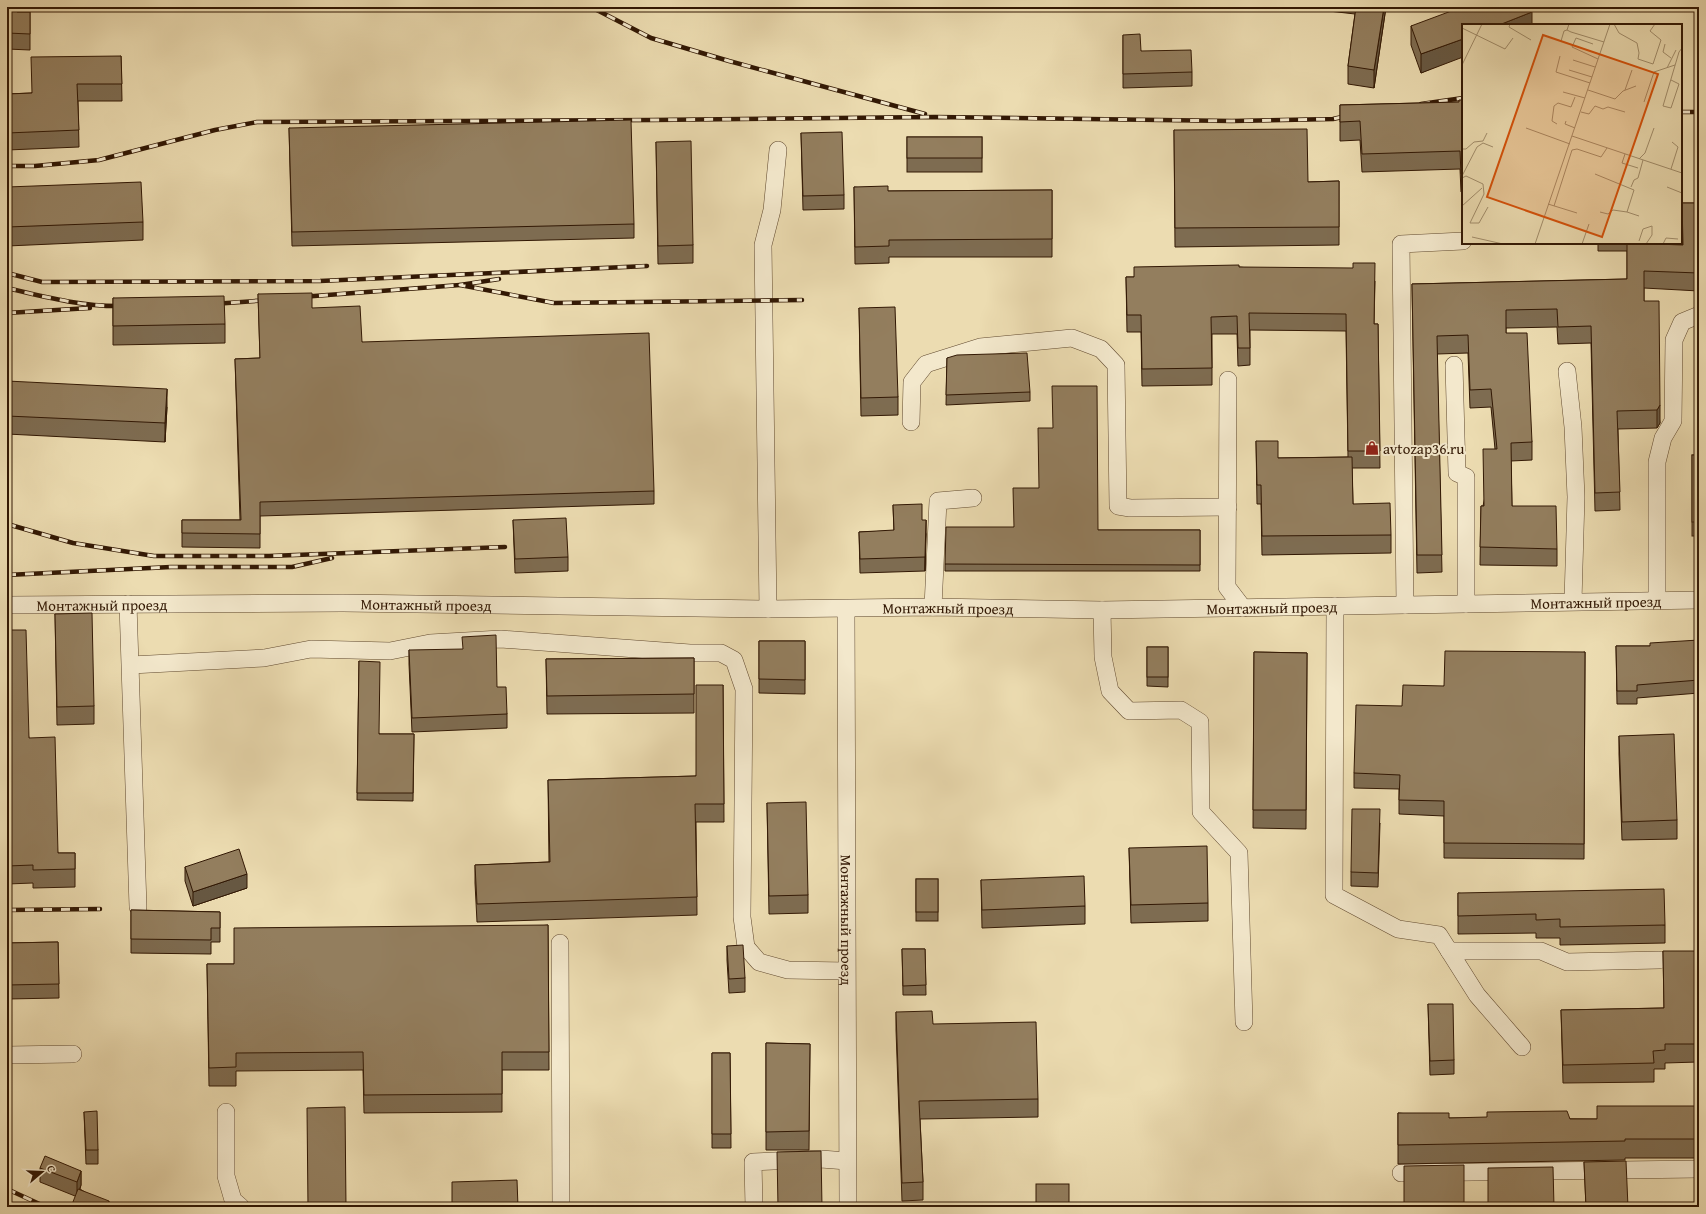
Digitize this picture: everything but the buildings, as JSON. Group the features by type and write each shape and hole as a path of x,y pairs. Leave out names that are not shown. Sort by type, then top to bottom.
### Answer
{"street":[{"path":"768,609 763,245 772,210 778,150"},
{"path":"1405,605 1401,244 1462,241"},
{"path":"1657,599 1657,462 1663,438 1673,421 1674,340 1682,322 1699,314"},
{"path":"911,422 912,382 926,364 980,347 1072,338 1101,349 1116,365 1118,506 1130,508 1228,507"},
{"path":"1454,365 1457,473 1466,477 1466,604"},
{"path":"1567,371 1573,426 1576,497 1574,601"},
{"path":"1228,380 1227,588 1243,608"},
{"path":"933,607 938,502 973,498"},
{"name":"Монтажный проезд","path":"7,605 343,603 768,609 933,607 1102,610 1466,604 1657,599 1699,600"},
{"path":"128,604 138,907"},
{"path":"1335,606 1334,895 1398,929 1439,935 1477,995 1522,1047"},
{"name":"Монтажный проезд","path":"846,609 846,970 848,1207"},
{"path":"1102,610 1103,657 1110,692 1129,711 1181,710 1200,722 1201,812 1239,853 1244,1022"},
{"path":"131,665 264,658 311,650 390,652 430,643 501,639 690,653 721,653 734,660 744,689 742,917 746,947 759,962 788,970 846,970"},
{"path":"560,943 562,1207"},
{"path":"1449,951 1541,952 1567,962 1659,960"},
{"path":"7,1055 73,1054"},
{"path":"226,1112 226,1176 233,1200 241,1207"},
{"path":"754,1207 753,1162 821,1159 847,1161"},
{"path":"1401,1173 1699,1169"}],"railway":[{"path":"591,7 651,38 729,61 925,114"},
{"path":"1421,104 1462,98"},
{"path":"1682,112 1699,112"},
{"path":"7,166 35,166 99,160 215,130 257,122 935,117 1232,121 1333,119 1351,115"},
{"path":"7,273 42,282 320,281 647,266"},
{"path":"499,279 460,285 554,303 802,300"},
{"path":"301,297 460,285"},
{"path":"7,288 79,303 123,306"},
{"path":"213,304 269,300"},
{"path":"7,313 90,308"},
{"path":"7,524 73,543 154,556 269,556 505,547"},
{"path":"7,575 171,567 292,567 332,558"},
{"path":"7,910 100,909"},
{"path":"7,1189 46,1207"}],"place":[{"name":"avtozap36.ru","path":"1372,448"}]}
